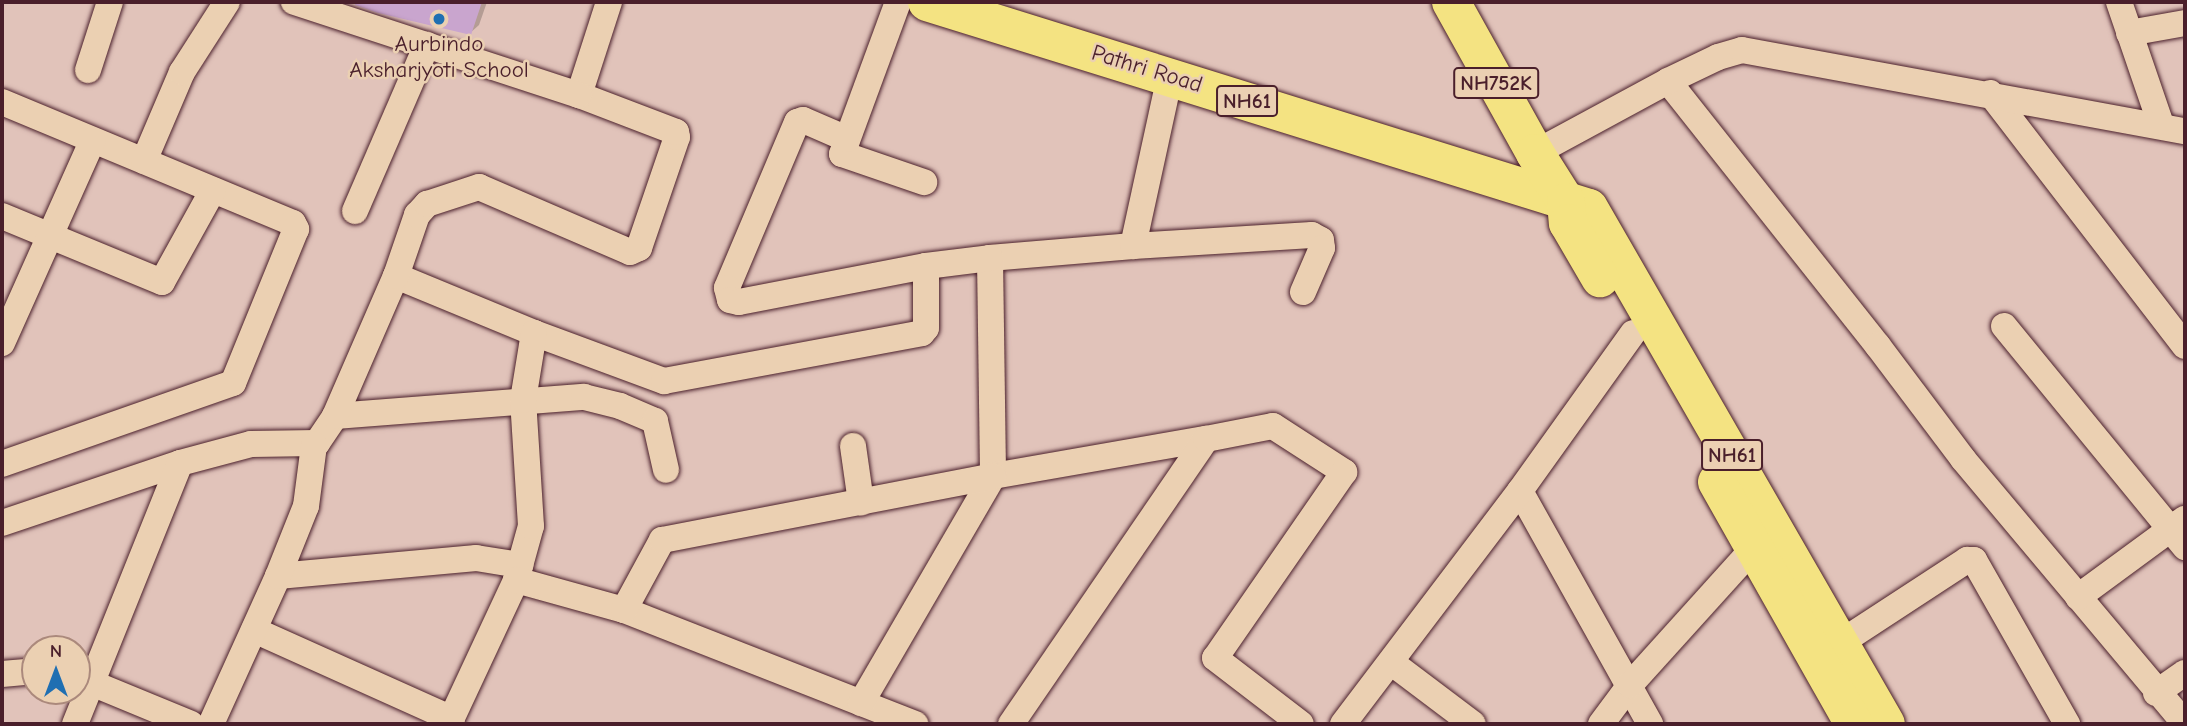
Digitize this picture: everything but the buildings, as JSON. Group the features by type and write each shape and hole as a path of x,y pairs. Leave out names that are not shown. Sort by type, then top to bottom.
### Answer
{"highway":[{"name":"Pathri Road","path":"927,2 1566,202"},
{"name":"NH752K","path":"1451,2 1538,158 1566,202"},
{"name":"NH61","path":"1854,724 1568,223 1566,202 1589,208 1592,212 1886,724"}],"street":[{"path":"88,70 110,2"},
{"path":"145,162 182,72 227,2"},
{"path":"579,95 609,2"},
{"path":"898,2 847,139 844,156 924,182"},
{"path":"2119,2 2129,33 2173,128"},
{"path":"211,724 278,576 306,506 314,445 335,416 396,276 420,210 427,204 475,187 630,252 638,250 677,133 579,95 303,3"},
{"path":"2129,33 2185,23"},
{"path":"355,211 427,45"},
{"path":"1538,158 1668,81 1718,57 1750,50 2173,128"},
{"path":"1133,246 1170,76"},
{"path":"1668,81 1878,346 1963,459 2156,693 2185,724"},
{"path":"1990,93 2185,346"},
{"path":"2,102 296,226 233,383 2,464"},
{"path":"847,139 798,120 727,288 727,297 739,302 926,266 990,258 1312,235 1323,244 1303,292"},
{"path":"4,333 93,140"},
{"path":"2,216 164,282 213,190"},
{"path":"861,703 993,476 990,258"},
{"path":"396,276 646,377 673,380 922,333 926,328 926,266"},
{"path":"2004,326 2180,531 2078,597"},
{"path":"254,629 450,722 518,573 531,526 523,400 534,333"},
{"path":"1343,724 1392,663 1520,491 1633,333"},
{"path":"335,416 584,397 649,417 658,427 666,470"},
{"path":"624,610 663,540 993,476 1273,426 1344,472 1215,658 1301,724"},
{"path":"1011,724 1206,439"},
{"path":"2,523 180,463 255,443 314,445"},
{"path":"853,446 861,502"},
{"path":"91,666 180,463"},
{"path":"1520,491 1650,724"},
{"path":"1601,724 1630,685 1754,548"},
{"path":"278,576 476,558 624,610 915,724"},
{"path":"1840,643 1967,561 1974,561 2067,724"},
{"path":"1392,663 1473,724"},
{"path":"2,674 21,672"},
{"path":"2156,693 2185,673"},
{"path":"91,682 191,724"},
{"path":"75,724 79,705"}],"place":[{"name":"Aurbindo Aksharjyoti School","path":"439,19"}]}
